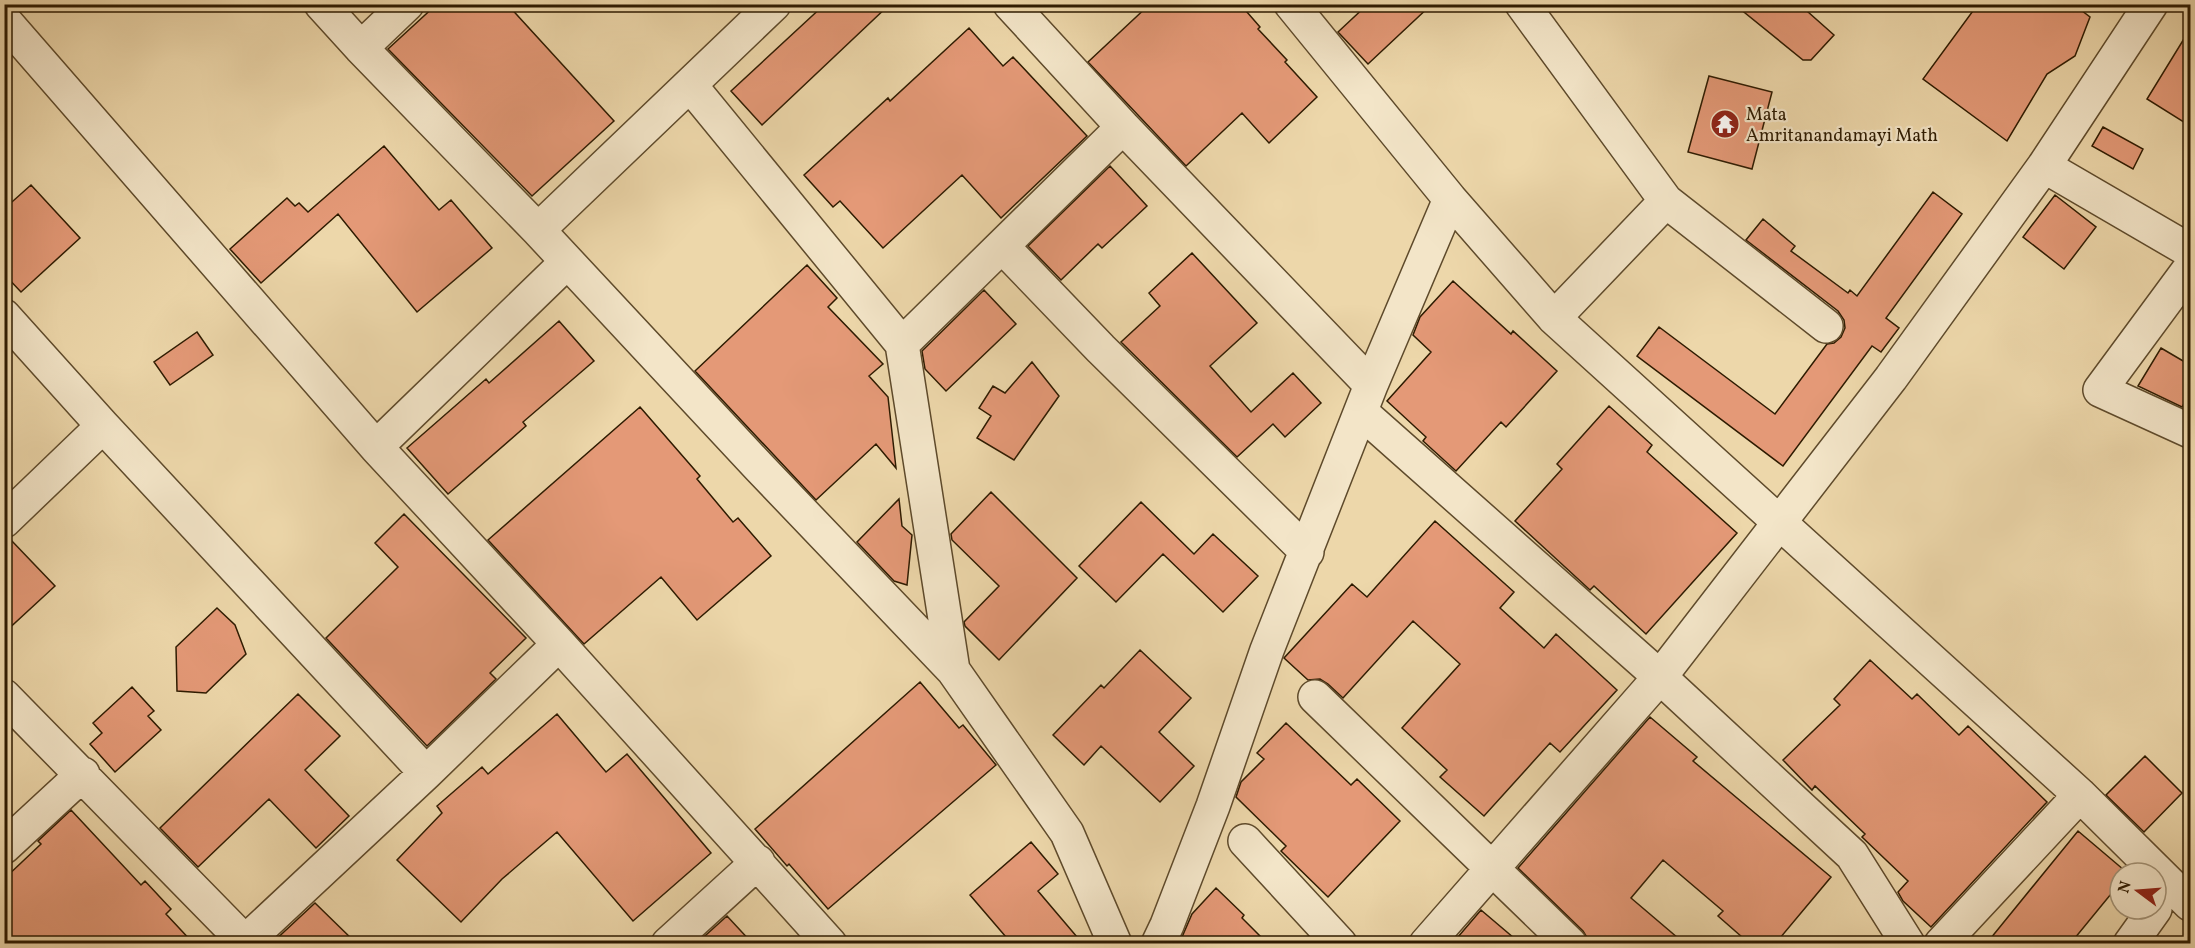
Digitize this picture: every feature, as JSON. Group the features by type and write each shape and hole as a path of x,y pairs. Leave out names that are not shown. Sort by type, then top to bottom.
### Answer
{"street":[{"path":"321,4 538,230 952,670 1067,833 1115,944"},
{"path":"361,48 407,4"},
{"path":"538,230 774,4"},
{"path":"1010,4 1366,399 1852,855 1908,944"},
{"path":"1291,4 1450,199 1554,318 2080,795 2134,861"},
{"path":"1522,4 1666,201 1826,326"},
{"path":"1426,944 1660,677 1891,378 2044,166 2151,4"},
{"path":"4,20 376,447 559,644 830,944"},
{"path":"690,85 902,344 952,670"},
{"path":"902,344 1123,127"},
{"path":"2044,166 2190,251"},
{"path":"1158,944 1213,806 1267,650 1366,399 1450,199"},
{"path":"1554,318 1666,201"},
{"path":"1002,246 1101,349 1307,552"},
{"path":"376,447 567,262"},
{"path":"2190,268 2100,390 2190,431"},
{"path":"4,316 103,426 426,773"},
{"path":"4,521 103,426"},
{"path":"4,696 83,774 245,943 559,644"},
{"path":"1315,697 1570,944"},
{"path":"4,847 83,774"},
{"path":"1941,944 2080,795"},
{"path":"1245,841 1340,944"},
{"path":"668,944 758,862"},
{"path":"2130,944 2151,921"}],"building":[{"path":"437,4 507,4 614,121 532,196 388,49"},
{"path":"825,4 890,4 762,125 731,91"},
{"path":"1150,4 1240,4 1260,27 1258,29 1287,60 1285,62 1317,97 1269,143 1242,113 1186,166 1088,62"},
{"path":"1368,4 1432,4 1368,64 1338,32"},
{"path":"1734,4 1799,4 1834,35 1811,60 1803,60"},
{"path":"1978,4 2073,4 2090,17 2075,56 2047,74 2007,141 1923,79"},
{"path":"969,28 1003,66 1013,57 1087,136 1001,218 962,175 883,248 840,201 833,207 804,175 888,98 890,101"},
{"path":"2190,29 2190,126 2147,99"},
{"path":"1709,76 1772,92 1752,169 1688,152"},
{"path":"2103,127 2143,149 2133,169 2092,146"},
{"path":"384,146 439,210 451,200 492,248 417,312 338,214 261,283 230,249 287,198 295,206 299,203 308,212"},
{"path":"1110,166 1147,206 1102,248 1098,244 1061,280 1028,246"},
{"path":"31,185 80,238 21,292 4,274 4,209"},
{"path":"1933,192 1962,214 1886,318 1899,328 1881,352 1872,346 1783,466 1637,356 1659,327 1775,414 1827,344 1834,343 1841,337 1845,328 1844,320 1838,311 1746,240 1763,219 1795,246 1791,251 1848,293 1850,290 1857,296"},
{"path":"2055,195 2096,227 2064,269 2023,237"},
{"path":"1192,253 1257,323 1210,366 1251,412 1293,373 1321,403 1285,437 1273,424 1237,457 1121,342 1160,306 1149,293"},
{"path":"807,265 837,298 828,307 883,364 869,376 888,397 896,468 876,444 816,500 695,371"},
{"path":"1453,281 1511,334 1513,331 1557,371 1506,427 1501,422 1456,471 1423,441 1426,437 1387,401 1431,352 1413,335 1420,317"},
{"path":"984,290 1016,324 946,391 925,369 922,351"},
{"path":"559,321 594,361 523,422 526,426 448,494 407,448 486,379 489,383"},
{"path":"197,332 213,355 170,385 154,362"},
{"path":"2161,348 2190,365 2190,393 2182,407 2138,386"},
{"path":"1032,362 1059,396 1014,460 977,438 991,416 979,408 993,386 1005,393"},
{"path":"1609,406 1652,445 1647,452 1737,533 1646,634 1594,586 1590,590 1515,521 1562,469 1557,464"},
{"path":"640,407 700,476 697,479 733,522 738,518 771,556 697,620 661,577 584,644 488,540"},
{"path":"991,492 1077,578 999,660 965,626 964,622 999,586 952,540 951,534"},
{"path":"899,499 902,526 912,535 907,585 894,581 857,542"},
{"path":"1141,502 1194,554 1213,534 1258,576 1223,612 1163,554 1116,602 1079,566"},
{"path":"404,514 526,638 490,673 496,679 427,746 326,638 398,567 375,543"},
{"path":"1435,521 1514,592 1500,608 1544,648 1556,634 1617,690 1560,752 1550,743 1484,816 1440,777 1447,770 1402,728 1460,664 1413,621 1343,698 1320,679 1308,680 1284,658 1352,584 1367,597"},
{"path":"4,539 10,539 55,586 4,633"},
{"path":"217,608 235,625 246,654 206,693 177,691 176,647"},
{"path":"1140,650 1191,698 1159,732 1194,766 1160,802 1101,746 1084,765 1053,735 1101,685 1104,688"},
{"path":"1870,660 1912,699 1917,694 1959,735 1968,726 2047,802 1931,927 1903,901 1898,892 1908,881 1862,837 1865,834 1815,786 1812,790 1783,760 1840,705 1834,699"},
{"path":"920,682 959,728 963,725 996,765 828,909 755,829"},
{"path":"132,687 154,711 148,716 161,730 115,772 90,744 102,733 93,723"},
{"path":"298,694 340,736 305,770 349,816 316,848 269,799 198,867 160,828"},
{"path":"557,714 606,772 627,754 711,853 633,921 557,832 502,879 461,922 397,860 442,813 437,806 482,767 488,774"},
{"path":"1650,717 1697,757 1693,761 1831,877 1775,944 1750,944 1718,916 1723,911 1663,860 1631,898 1685,944 1591,944 1583,931 1518,868"},
{"path":"1286,723 1351,785 1357,779 1400,821 1328,897 1281,851 1286,846 1236,797 1241,782 1264,759 1257,753"},
{"path":"2145,756 2182,793 2144,832 2106,795"},
{"path":"71,810 141,885 145,881 171,909 166,914 194,944 4,944 4,879 41,844 38,841"},
{"path":"2078,831 2113,861 2108,861 2108,898 2070,944 1986,944"},
{"path":"1031,842 1058,874 1038,891 1083,944 1012,944 970,895"},
{"path":"1216,888 1244,915 1242,918 1268,944 1179,944 1192,914"},
{"path":"315,903 357,944 271,944"},
{"path":"1481,910 1521,944 1452,944"},
{"path":"727,916 753,944 696,944"}],"place":[{"name":"Mata Amritanandamayi Math","path":"1725,124"}]}
